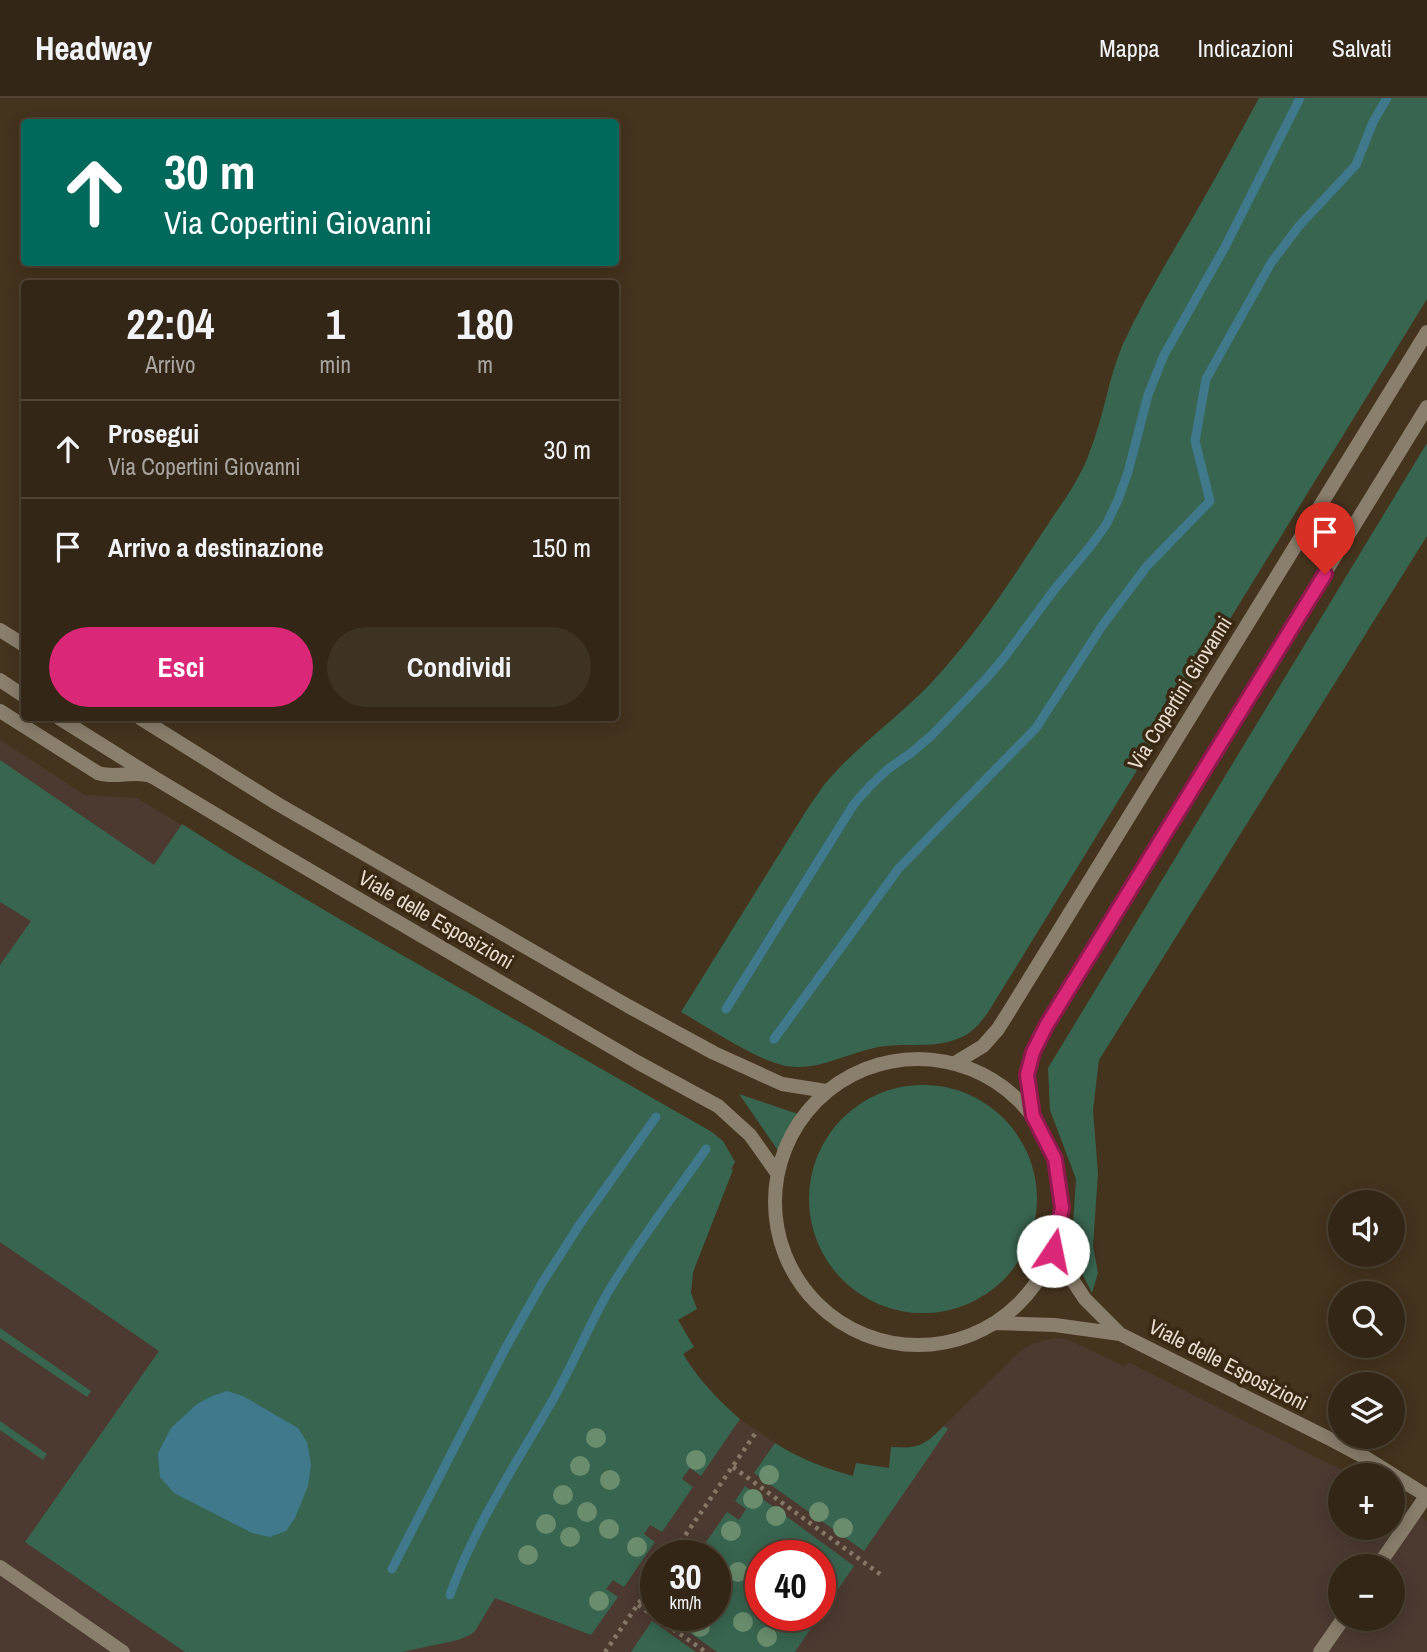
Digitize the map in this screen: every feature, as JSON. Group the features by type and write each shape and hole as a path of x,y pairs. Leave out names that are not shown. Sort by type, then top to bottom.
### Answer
{"street":[{"name":"Via Copertini Giovanni","path":"956,1063 984,1046 998,1029 1427,332"},
{"path":"1033,1116 1027,1075 1033,1052 1046,1026 1427,407"},
{"path":"0,629 21,643"},
{"path":"0,680 21,693"},
{"path":"0,711 98,773 118,776 139,773 153,777"},
{"name":"Viale delle Esposizioni","path":"64,721 153,777 637,1062 718,1106 750,1136 777,1173"},
{"name":"Viale delle Esposizioni","path":"145,721 276,803 714,1054 782,1084 825,1091"},
{"name":"Viale delle Esposizioni","path":"929,1058 956,1063 1000,1084 1033,1116 1055,1159 1062,1208 1053,1251 1038,1280 1019,1304 995,1323 959,1339 919,1345 880,1340 843,1323 822,1308 804,1289 780,1242 775,1208 777,1173 790,1135 825,1091 861,1070 901,1059 929,1058"},
{"name":"Viale delle Esposizioni","path":"1053,1251 1085,1299 1120,1334 1334,1441 1427,1495"},
{"name":"Viale delle Esposizioni","path":"995,1323 1055,1325 1120,1334"},
{"path":"1386,1554 1427,1495"},
{"path":"0,1567 123,1652"},
{"path":"1320,1652 1335,1631"}],"path":[{"path":"682,1540 757,1431"},
{"path":"733,1467 884,1577"},
{"path":"605,1652 640,1602"},
{"path":"638,1605 706,1652"}],"shaded area":[{"path":"0,740 85,795 137,798 353,927 723,1141 735,1162 693,1272 691,1293 697,1309 678,1319 694,1347 683,1354 724,1405 775,1443 812,1463 853,1476 856,1463 889,1468 891,1447 914,1448 930,1439 1019,1352 1042,1341 1067,1339 1125,1367 1128,1362 1328,1463 1328,1540 1405,1540 1405,1507 1427,1521 1427,1652 0,1652"}],"green space":[{"path":"1259,98 1427,98 1427,299 987,1014 977,1026 964,1036 946,1042 873,1048 824,1063 799,1067 774,1063 733,1043 681,1012 824,785 932,682 966,643 1069,492 1083,468 1095,438 1123,344 1147,296"},
{"path":"1427,443 1427,536 1099,1060 1093,1110 1098,1173 1093,1246 1098,1273 1092,1293 1071,1252 1076,1179 1050,1110 1048,1068"},
{"path":"0,760 154,865 182,824 353,927 712,1132 723,1141 735,1162 731,1169 733,1170 693,1272 691,1293 697,1309 678,1320 694,1347 683,1354 709,1389 740,1419 701,1476 690,1468 682,1479 693,1487 662,1532 650,1525 644,1534 652,1540 640,1540 640,1564 624,1587 613,1580 606,1589 618,1597 591,1635 495,1598 470,1635 402,1652 185,1652 25,1542 159,1351 0,1242 0,965 31,921 0,902"},
{"path":"912,1085 934,1085 977,1098 1004,1118 1024,1145 1035,1177 1035,1221 1024,1253 1004,1280 977,1300 956,1308 934,1313 912,1313 869,1300 842,1280 822,1253 814,1232 809,1210 809,1188 822,1145 842,1118 869,1098 890,1090"},
{"path":"739,1094 798,1114 779,1152"},
{"path":"0,1328 91,1391 87,1397 0,1338"},
{"path":"0,1421 47,1454 43,1460 0,1430"},
{"path":"944,1426 948,1429 864,1551 754,1473 775,1443 794,1454 853,1476 856,1463 889,1468 891,1447 921,1444"},
{"path":"745,1486 819,1540 745,1540 745,1631 809,1631 795,1652 717,1652 687,1631 731,1631 731,1540 707,1540 727,1512 739,1520 746,1509 735,1501"},
{"path":"836,1553 854,1566 836,1592"},
{"path":"645,1631 666,1631 696,1652 631,1652"}],"water":[{"path":"227,1391 243,1396 298,1428 307,1442 311,1464 308,1486 295,1518 286,1531 270,1537 252,1533 174,1493 160,1477 158,1453 171,1428 197,1404"}],"waterway":[{"path":"726,1009 854,804 888,769 932,735 985,680 1106,525 1128,472 1148,395 1164,355 1225,247 1300,98"},
{"path":"774,1039 899,868 1036,728 1102,626 1147,566 1210,501 1195,441 1206,379 1271,263 1299,226 1356,165 1373,122 1387,98"},
{"path":"392,1569 542,1283 656,1117"},
{"path":"450,1595 483,1521 559,1389 607,1294 642,1239 706,1149"}],"route":[{"path":"1053,1251 1062,1208 1055,1159 1033,1116 1027,1075 1033,1052 1046,1026 1325,574"}]}
